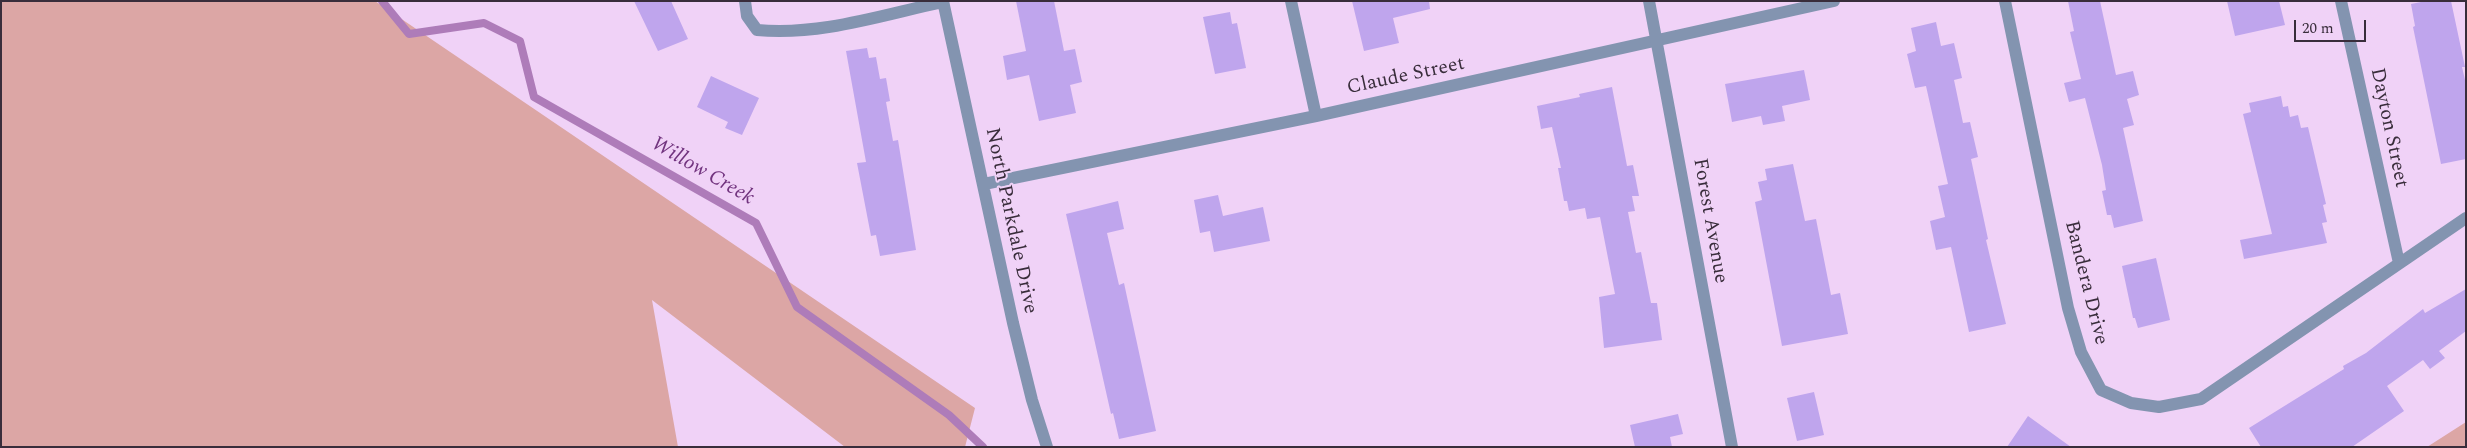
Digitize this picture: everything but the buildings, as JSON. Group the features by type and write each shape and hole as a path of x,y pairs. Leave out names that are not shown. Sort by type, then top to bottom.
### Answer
{"street":[{"path":"745,1 747,16 757,30 783,32 807,31 943,2"},
{"path":"1291,1 1316,116"},
{"name":"Forest Avenue","path":"1649,1 1732,447"},
{"name":"Claude Street","path":"984,184 1316,116 1658,42 1834,1"},
{"name":"Bandera Drive","path":"2005,1 2068,308 2081,352 2101,390 2130,403 2159,407 2201,399 2466,218"},
{"name":"Dayton Street","path":"2341,1 2399,263"},
{"name":"North Parkdale Drive","path":"943,2 1022,363 1047,447"}],"shaded area":[{"path":"1,1 375,1 975,408 965,447 845,447 652,300 678,447 1,447"},
{"path":"2466,422 2466,447 2427,447"}],"waterway":[{"name":"Willow Creek","path":"382,1 409,34 484,23 520,41 534,97 756,223 797,307 949,415 983,447"}]}
